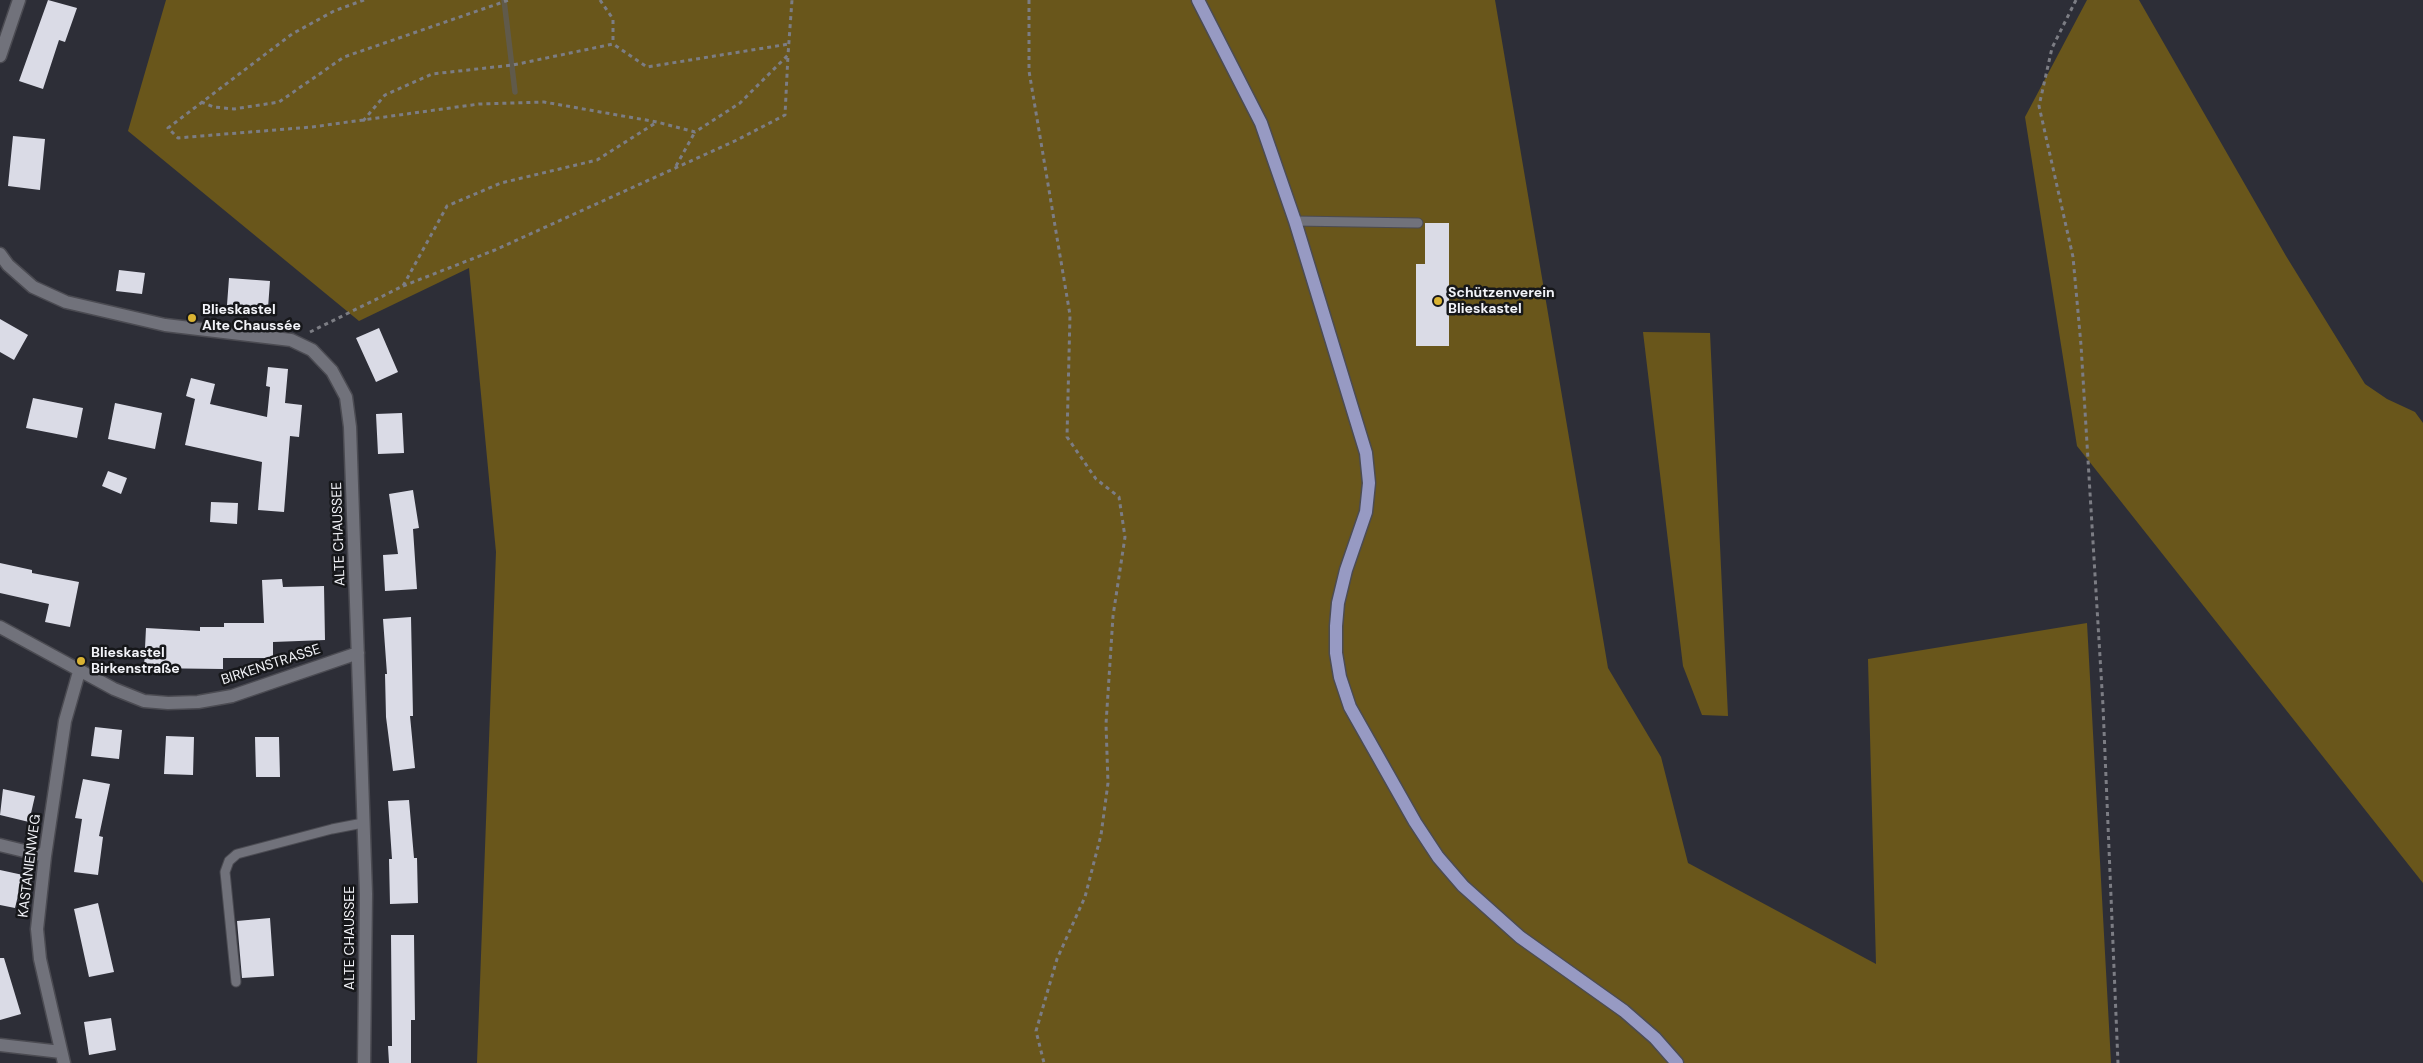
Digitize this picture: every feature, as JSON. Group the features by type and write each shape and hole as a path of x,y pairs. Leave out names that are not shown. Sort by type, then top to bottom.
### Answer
{"main road":[{"path":"1198,0 1261,123 1295,221 1366,453 1370,483 1366,512 1338,603 1336,626 1336,653 1340,677 1350,706 1415,822 1438,857 1463,886 1520,937 1624,1011 1655,1038 1677,1063"}],"street":[{"path":"0,56 19,0"},
{"name":"ALTE CHAUSSEE","path":"0,254 8,265 33,287 66,302 165,325 291,340 312,350 332,371 346,397 350,427 366,894 364,1063"},
{"name":"BIRKENSTRASSE","path":"0,627 37,646 79,672 144,700 168,703 198,702 232,696 358,653"},
{"name":"KASTANIENWEG","path":"63,1057 40,959 37,929 45,856 65,721 79,672"},
{"path":"0,844 45,856"},
{"path":"0,1045 63,1057"}],"lane":[{"path":"1295,221 1418,223"},
{"path":"236,982 225,872 229,861 237,854 332,829 364,823"}],"path":[{"path":"364,0 334,11 292,34 168,128 178,138 312,128 479,104 544,102 658,122 695,132"},
{"path":"201,102 214,107 234,109 279,102 344,57 509,0"},
{"path":"600,0 613,19 613,44"},
{"path":"291,340 345,316 403,286 495,250 738,140 785,115 790,44 789,20 792,0"},
{"path":"1029,0 1029,71 1070,315 1068,436 1096,479 1119,497 1125,537 1113,616 1106,724 1108,783 1101,835 1085,897 1057,959 1036,1031 1044,1063"},
{"path":"2076,0 2052,48 2039,106 2073,257 2081,345 2103,706 2118,1063"},
{"path":"362,121 385,95 432,74 513,65 613,44 647,67 790,44"},
{"path":"675,167 695,132 740,103 788,55"},
{"path":"403,286 447,206 501,183 597,160 658,122"}],"shaded area":[{"path":"166,0 1495,0 1608,668 1661,757 1688,863 1876,964 1868,659 2087,623 2111,1063 477,1063 496,552 469,268 359,321 128,131"},
{"path":"2087,0 2139,0 2286,256 2365,384 2387,399 2415,412 2423,423 2423,883 2077,446 2025,117"},
{"path":"1643,332 1710,333 1728,716 1702,715 1683,666"}],"building":[{"path":"48,0 77,8 65,42 59,40 43,89 19,81"},
{"path":"13,136 45,139 40,190 8,186"},
{"path":"1425,223 1449,223 1449,346 1416,346 1416,264 1425,264"},
{"path":"119,270 145,273 142,294 116,291"},
{"path":"229,278 270,281 268,308 227,305"},
{"path":"0,319 28,335 14,360 0,352"},
{"path":"379,328 398,372 376,382 356,338"},
{"path":"268,367 288,369 285,403 302,405 299,437 290,436 284,512 258,510 262,462 185,445 195,399 186,396 191,378 215,384 210,404 267,417 270,387 266,386"},
{"path":"33,398 83,408 77,438 26,428"},
{"path":"115,403 162,413 155,449 108,439"},
{"path":"402,413 404,453 378,454 376,414"},
{"path":"108,471 127,478 121,494 102,486"},
{"path":"413,490 419,528 413,529 417,589 385,591 383,555 398,554 389,494"},
{"path":"211,502 238,503 237,524 210,522"},
{"path":"0,563 32,570 32,573 79,582 70,627 45,622 49,604 0,593"},
{"path":"282,579 283,587 324,586 325,640 273,642 273,658 223,658 223,669 144,668 146,628 200,631 200,627 224,627 224,623 264,623 262,580"},
{"path":"411,617 413,716 410,716 415,768 393,771 386,717 385,674 387,674 383,619"},
{"path":"95,727 122,730 119,759 91,756"},
{"path":"166,736 194,737 193,775 164,774"},
{"path":"255,737 279,737 280,777 256,777"},
{"path":"83,779 110,784 99,836 103,837 98,875 74,872 82,819 75,818"},
{"path":"3,789 35,796 29,822 0,815"},
{"path":"409,800 414,858 417,858 418,903 390,904 389,859 392,859 388,801"},
{"path":"0,870 23,875 15,908 0,905"},
{"path":"98,903 114,972 89,977 74,909"},
{"path":"270,918 274,976 242,978 237,921"},
{"path":"391,935 414,935 415,1020 411,1020 411,1063 389,1063 388,1046 392,1046"},
{"path":"0,958 4,958 21,1014 0,1020"},
{"path":"111,1018 116,1050 89,1055 84,1022"}],"waterway":[{"path":"504,0 515,92"}],"place":[{"name":"Schützenverein Blieskastel","path":"1438,301"},
{"name":"Blieskastel Alte Chaussée","path":"192,318"},
{"name":"Blieskastel Birkenstraße","path":"81,661"}]}
